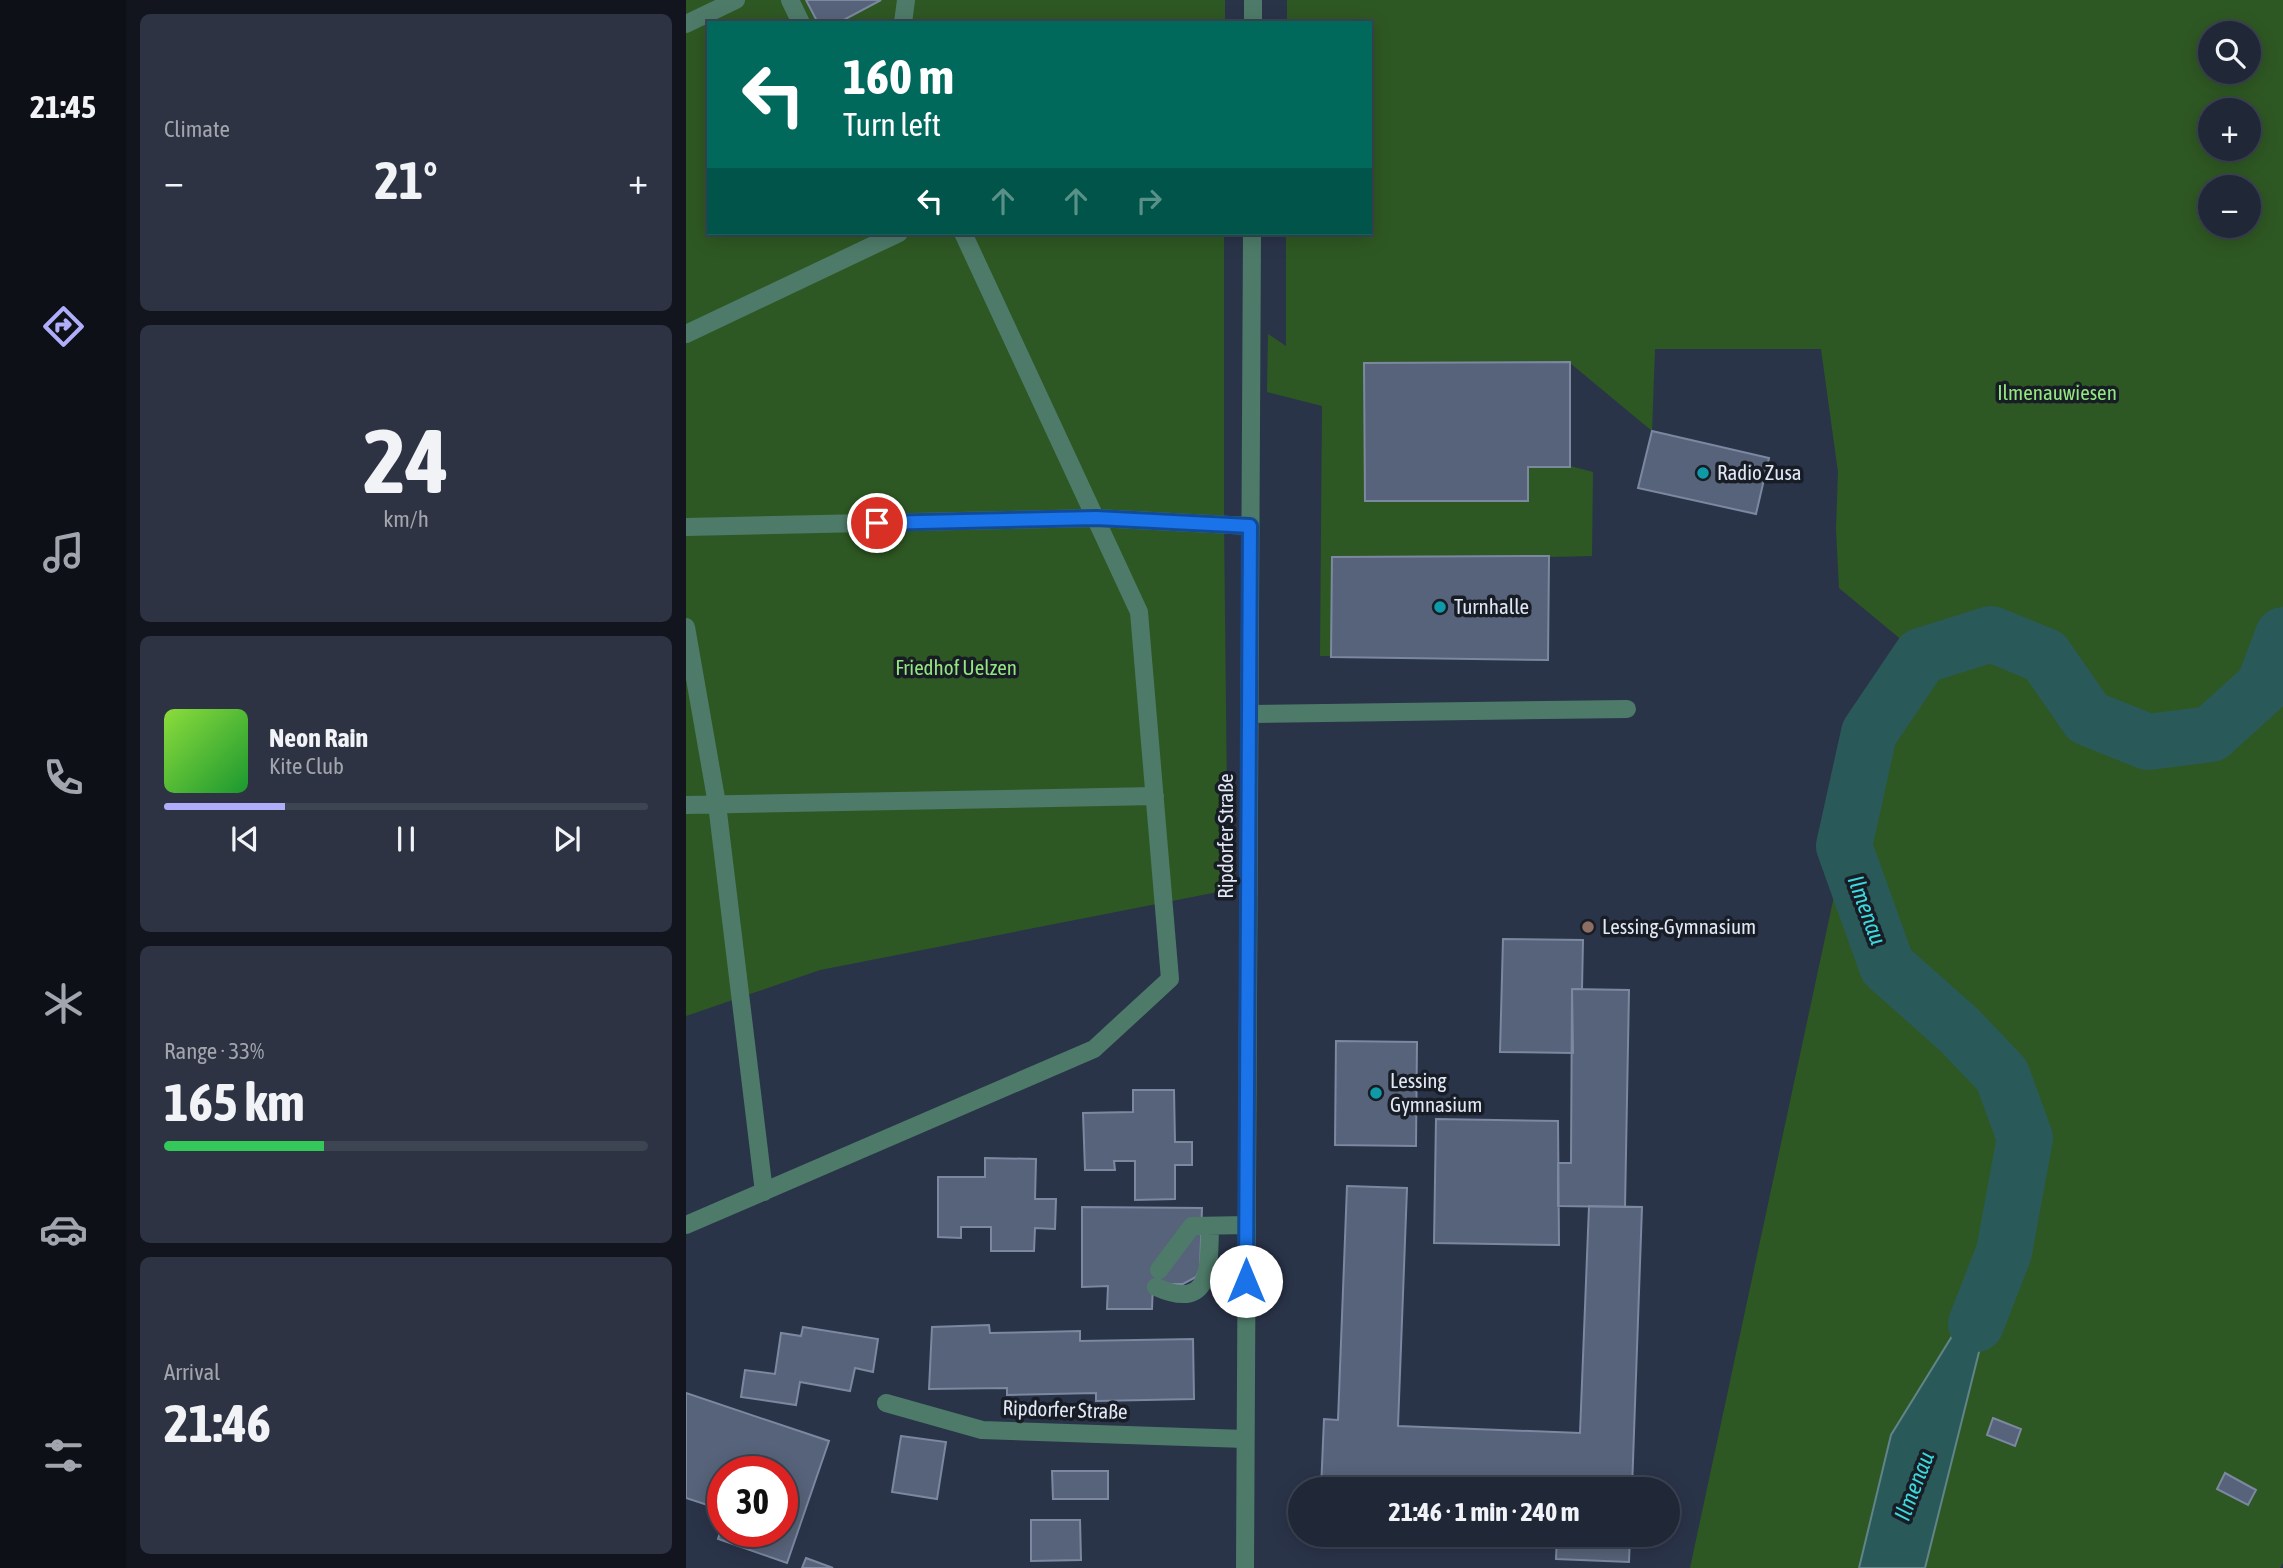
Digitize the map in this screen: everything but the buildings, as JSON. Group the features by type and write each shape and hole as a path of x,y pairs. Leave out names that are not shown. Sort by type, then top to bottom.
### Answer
{"street":[{"path":"686,24 736,0"},
{"path":"790,0 800,21"},
{"path":"904,21 906,0"},
{"path":"1253,0 1253,21"},
{"path":"686,334 896,235"},
{"path":"686,1225 1094,1049 1170,979 1139,612 964,235"},
{"name":"Ripdorfer Straße","path":"1245,1568 1252,235"},
{"path":"686,527 1096,518 1250,526"},
{"path":"686,627 717,804 764,1192"},
{"path":"1249,714 1627,709"},
{"path":"686,805 1155,796"},
{"path":"1210,1226 1209,1265 1204,1283 1189,1294 1177,1295 1157,1279 1192,1226 1247,1225"},
{"name":"Ripdorfer Straße","path":"886,1403 982,1430 1245,1439"}],"green space":[{"name":"Friedhof Uelzen","path":"686,0 1225,0 1225,21 707,21 707,235 1224,235 1228,890 820,970 686,1016"},
{"name":"Ilmenauwiesen","path":"1287,0 2283,0 2283,1563 2280,1568 1925,1568 2003,1255 1891,1435 1859,1568 1690,1568 1869,733 1921,656 1839,588 1836,529 1838,472 1821,349 1655,349 1652,431 1570,363 1570,466 1593,472 1592,556 1549,557 1548,660 1320,656 1322,406 1267,392 1268,334 1286,346 1286,235 1372,235 1372,21 1287,21"}],"water":[{"path":"2004,1252 1925,1568 1859,1568 1891,1435"}],"waterway":[{"name":"Ilmenau","path":"1976,1324 2004,1252 2025,1138 2002,1075 1959,1030 1887,966 1844,846 1869,733 1921,656 1991,634 2045,656 2088,718 2148,742 2211,734 2264,686 2283,635"}],"place":[{"name":"Radio Zusa","path":"1703,473"},
{"name":"Turnhalle","path":"1440,607"},
{"name":"Lessing-Gymnasium","path":"1588,927"},
{"name":"Lessing Gymnasium","path":"1376,1093"}],"route":[{"path":"877,523 1096,518 1250,526 1246,1281"}]}
